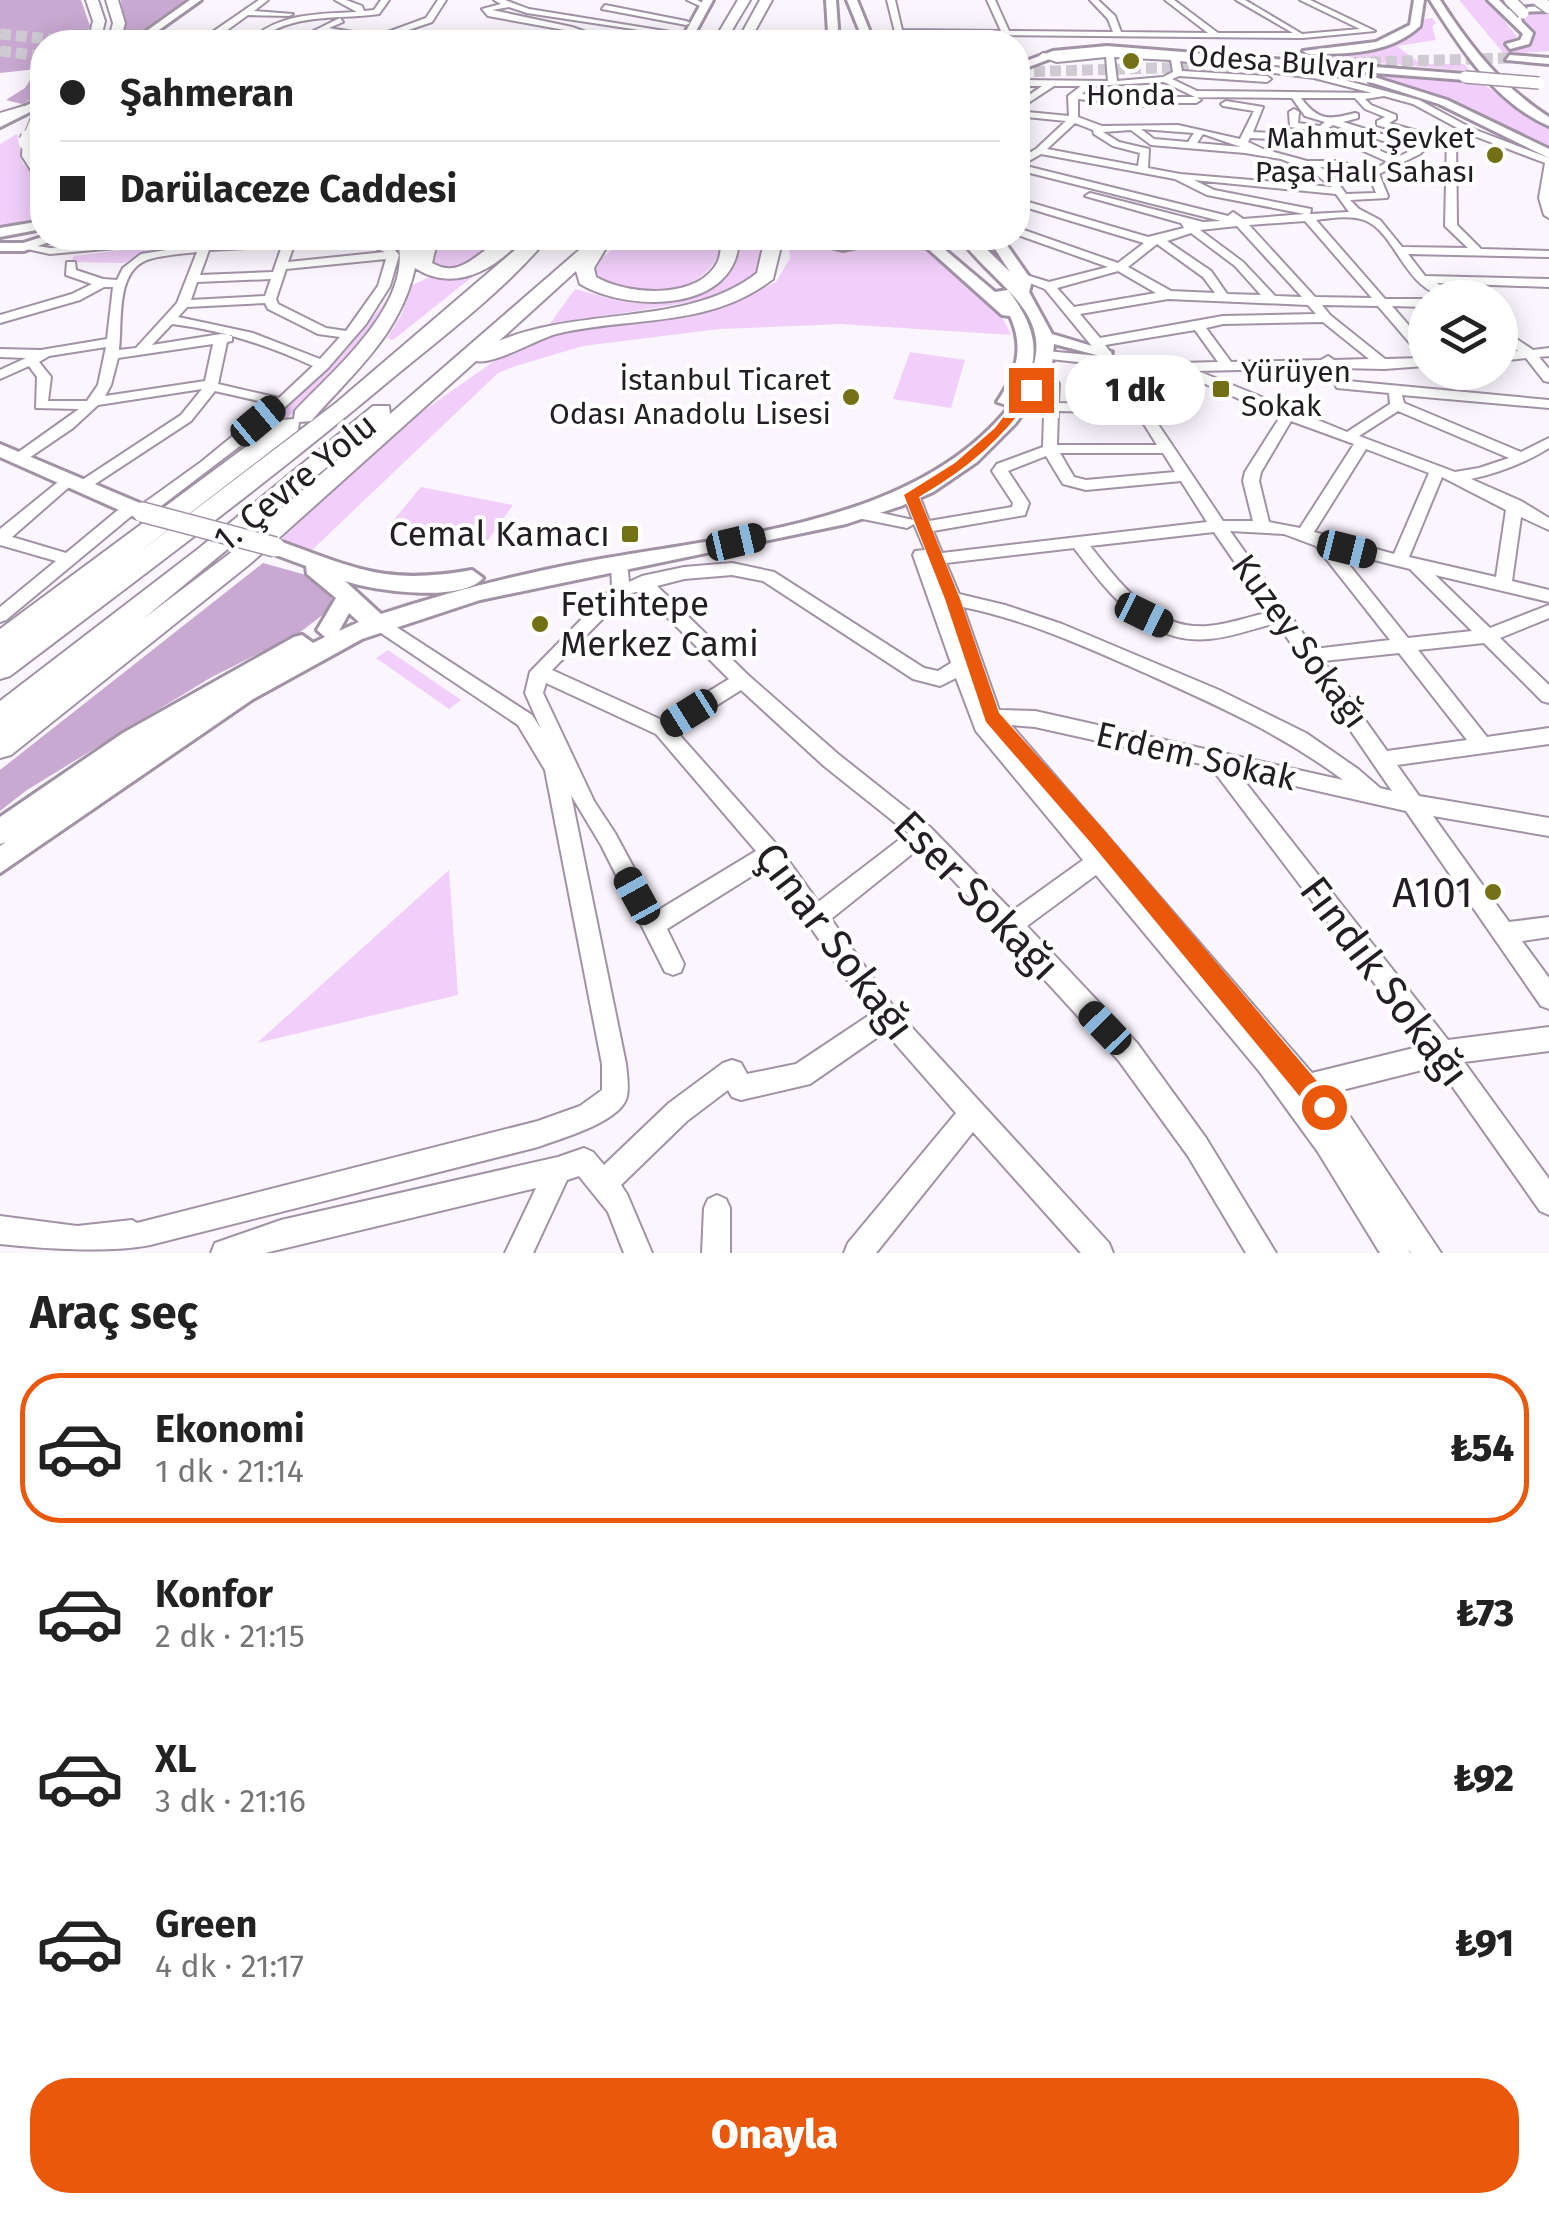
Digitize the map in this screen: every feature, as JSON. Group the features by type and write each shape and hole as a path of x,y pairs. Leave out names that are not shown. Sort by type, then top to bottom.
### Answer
{"highway":[{"path":"92,0 99,21 97,30"},
{"path":"112,0 117,30"},
{"path":"702,30 744,0"},
{"path":"763,30 769,0"},
{"path":"750,30 769,0"},
{"path":"303,416 385,331 399,302 410,250"},
{"path":"426,250 422,264 434,274 447,275 481,266 500,250"},
{"path":"0,644 303,416 476,280 504,250"},
{"name":"1. Çevre Yolu","path":"0,668 370,384 526,250"},
{"name":"1. Çevre Yolu","path":"0,716 318,465 567,250"},
{"path":"0,746 242,557 591,250"},
{"path":"596,250 588,261 585,278 604,292 639,298 675,294 712,277 726,264 731,250"},
{"path":"405,414 470,365 525,338 578,324 698,307 747,291 770,268 772,250"}],"main road":[{"path":"153,30 196,0"},
{"path":"831,0 833,30"},
{"path":"846,30 848,0"},
{"path":"848,0 864,30"},
{"path":"1160,47 1304,52 1360,48 1394,40 1410,30 1419,16 1419,0"},
{"path":"1434,0 1468,54 1492,82 1549,122"},
{"path":"1451,0 1498,68 1549,109"},
{"path":"1492,0 1541,30"},
{"path":"1510,0 1528,34 1528,40 1510,52 1549,59"},
{"path":"1510,0 1540,0 1549,8"},
{"path":"695,30 700,1"},
{"path":"1520,17 1512,9 1549,8"},
{"name":"Odesa Bulvarı","path":"1030,55 1076,45 1160,47 1543,81"},
{"name":"Odesa Bulvarı","path":"1030,62 1043,56 1107,49 1465,74"},
{"path":"1174,56 1301,68 1391,84 1442,102 1549,160"},
{"path":"0,119 30,108"},
{"path":"0,134 30,123"},
{"path":"4,230 30,227"},
{"path":"937,250 1022,323"},
{"path":"967,250 1021,287"},
{"path":"975,250 1042,352"},
{"path":"0,861 222,707 297,662 366,611 736,542 858,513 960,466 1000,430 1025,400 1042,352 1033,310 1002,250"},
{"path":"1042,352 1103,351"},
{"path":"9,455 136,510 373,583 425,586 572,556 762,525 902,494"},
{"path":"273,550 334,579 366,611"},
{"path":"0,832 188,706 328,630 366,611 472,578"},
{"path":"366,611 373,583"}],"street":[{"path":"229,30 264,0"},
{"path":"338,0 361,11"},
{"path":"246,13 278,16 376,12 385,0"},
{"path":"403,30 429,20 440,0"},
{"path":"891,0 899,30"},
{"path":"991,0 1005,30"},
{"path":"1094,0 1112,18 1118,34"},
{"path":"1169,0 1216,35"},
{"path":"1240,0 1303,36"},
{"path":"1030,33 1303,36 1372,31 1304,0"},
{"path":"572,30 518,21 487,9 502,2 527,12 652,30"},
{"path":"605,7 676,30"},
{"path":"667,8 679,14 690,30"},
{"path":"1075,33 1098,20 1100,9"},
{"path":"320,29 361,11"},
{"path":"266,30 288,20 350,16"},
{"path":"516,30 518,21"},
{"path":"320,29 325,30"},
{"path":"1110,54 1114,84"},
{"path":"1043,56 1174,56 1342,80 1395,95 1470,131 1549,160 1549,215"},
{"path":"1174,56 1178,74"},
{"path":"1030,98 1052,84 1057,59"},
{"path":"1030,83 1087,86 1165,79 1178,74 1342,80"},
{"path":"1165,79 1196,102 1395,95"},
{"path":"1073,96 1087,86"},
{"path":"1073,96 1147,104 1153,100 1210,102 1308,114"},
{"path":"1030,157 1074,119 1073,96"},
{"path":"1295,96 1308,114 1326,126 1396,162"},
{"path":"1334,97 1344,112 1431,138 1470,131"},
{"path":"1360,97 1368,107 1393,116 1380,124"},
{"path":"1246,138 1260,109"},
{"path":"1294,112 1293,125 1326,126 1374,135 1419,150"},
{"path":"1030,115 1074,119 1116,144 1145,151 1143,170"},
{"path":"1326,126 1356,116"},
{"path":"1173,128 1185,120"},
{"path":"1134,128 1151,142 1259,151 1302,164 1330,179 1349,209 1376,222 1422,279 1549,283"},
{"path":"1097,132 1173,128 1246,138 1295,136 1335,144 1374,135"},
{"path":"1191,144 1200,132"},
{"path":"1452,137 1452,226 1478,252"},
{"path":"1246,138 1259,151"},
{"path":"1330,179 1373,172 1419,150 1431,138"},
{"path":"1052,141 1090,150 1080,158"},
{"path":"1201,167 1216,148"},
{"path":"1040,151 1178,176 1210,193 1332,216"},
{"path":"1250,165 1259,151"},
{"path":"1302,164 1336,164 1373,172"},
{"path":"1178,176 1201,167 1339,194 1383,196 1373,172"},
{"path":"1030,168 1233,219"},
{"path":"1030,181 1192,225 1270,298"},
{"path":"1090,196 1100,186"},
{"path":"1210,193 1326,318 1381,362"},
{"path":"1030,205 1154,240 1208,274 1222,296"},
{"path":"1021,287 1049,286 1114,266 1154,240 1192,225 1233,219 1361,215"},
{"path":"1310,218 1408,335"},
{"path":"1030,234 1114,266 1168,295"},
{"path":"9,455 92,403 114,348 118,284 141,258 172,250"},
{"path":"140,351 183,304 201,250"},
{"path":"286,250 270,299 272,306 322,330 348,335"},
{"path":"0,616 280,402 323,364 387,281 393,256 390,250"},
{"path":"1401,250 1549,254"},
{"path":"194,280 393,256"},
{"path":"71,264 70,272 118,284"},
{"path":"0,319 76,297 102,283"},
{"name":"Kuzey Sokağı","path":"1049,286 1103,351 1280,616 1549,998"},
{"path":"1069,312 1168,295 1408,303"},
{"path":"183,304 270,299"},
{"path":"1103,351 1223,320 1326,318"},
{"path":"171,320 221,325 323,364"},
{"path":"1198,326 1227,365"},
{"path":"0,352 114,348 140,351 258,336"},
{"path":"0,539 74,484 156,440 186,418 211,386 221,338"},
{"path":"1518,345 1549,378"},
{"path":"1103,351 1178,364 1381,362 1408,358"},
{"path":"1042,352 1052,384 1050,449 1068,480 1076,484 1184,476"},
{"path":"1518,354 1549,352"},
{"path":"0,376 46,353"},
{"path":"32,362 44,378 41,404 92,403 211,386 280,402"},
{"path":"1330,363 1342,385 1396,398 1549,404"},
{"path":"1178,364 1288,415 1456,476 1549,524"},
{"path":"1178,364 1354,439"},
{"path":"1313,538 1354,439 1396,398"},
{"path":"1396,398 1520,457"},
{"path":"1051,407 1142,409"},
{"path":"1262,526 1251,481 1253,472 1288,415"},
{"path":"1456,476 1474,475 1549,442"},
{"path":"858,513 914,525 1019,511 1022,503 1000,471 1002,467 1050,449 1168,449"},
{"path":"1407,563 1434,470"},
{"path":"902,494 929,560 960,667 984,717 1303,1108 1396,1253"},
{"path":"1504,586 1515,505"},
{"path":"929,560 1218,526 1262,526 1549,596"},
{"path":"1313,538 1482,745"},
{"path":"0,539 71,560"},
{"path":"1078,542 1130,605 1180,633 1205,634 1280,616"},
{"path":"929,560 952,599 984,717 1098,837 1342,1127 1428,1253"},
{"path":"619,563 632,586"},
{"path":"1407,563 1549,696"},
{"path":"674,964 608,839 586,807 534,693 539,672 632,586 684,572 732,569 768,576 920,674 940,679 960,667"},
{"name":"Eser Sokağı","path":"632,586 831,760 923,833 1011,925 1128,1052 1197,1148 1262,1253"},
{"path":"952,599 1047,623 1191,684 1350,772 1375,796"},
{"path":"0,1230 77,1240 147,1232 538,1134 588,1116 615,1096 614,1064 555,768 524,720 366,611"},
{"path":"1310,656 1487,636 1549,612"},
{"name":"Çınar Sokağı","path":"539,672 663,729 771,853 887,1017 1100,1253"},
{"path":"663,729 742,680"},
{"name":"Erdem Sokak","path":"984,717 1035,720 1413,804 1549,826"},
{"path":"1384,759 1549,736"},
{"name":"Fındık Sokağı","path":"1218,762 1443,1054 1549,1202"},
{"path":"816,916 923,833"},
{"path":"652,925 771,853"},
{"path":"1011,925 1098,861"},
{"path":"1504,933 1549,927"},
{"path":"604,1183 678,1112 732,1072 742,1088 801,1075 887,1017"},
{"path":"1305,1087 1443,1054 1549,1039"},
{"path":"858,1253 972,1113"},
{"path":"224,1253 282,1234 584,1161 618,1203 631,1251"},
{"path":"520,1253 558,1170"},
{"path":"716,1253 717,1208"},
{"path":"104,1253 147,1232"}],"shaded area":[{"path":"0,0 81,0 88,30 30,30 30,70 0,73"},
{"path":"121,0 185,0 143,30 125,30"},
{"path":"1459,0 1488,0 1517,37 1502,43 1507,47 1527,42 1528,29 1514,10 1549,10 1549,51 1504,54"},
{"path":"1432,18 1436,23 1432,26 1436,40 1397,46 1421,64 1464,64 1470,71 1270,53 1331,54 1378,48 1398,42 1414,33 1424,19"},
{"path":"1319,67 1480,82 1549,128 1549,151 1431,94"},
{"path":"30,80 30,100 22,104 6,100"},
{"path":"17,134 22,162 30,171 30,224 0,228 0,144"},
{"path":"162,250 123,263 70,262 74,256"},
{"path":"437,250 490,250 475,264 445,270 432,260"},
{"path":"611,250 719,250 715,261 697,279 659,293 601,284 594,274"},
{"path":"737,250 768,250 759,277 715,298 549,325 575,289 637,303 669,300 719,280 731,269"},
{"path":"789,250 927,250 995,308 1011,335 841,324 719,329 583,346 498,373 311,551 278,542 406,423 513,348 574,330 722,309 776,282 790,258"},
{"path":"430,277 472,277 393,340 387,338 402,314 410,286"},
{"path":"388,298 383,316 370,337 329,382 282,422 243,446 343,354"},
{"path":"910,352 965,360 951,408 893,399"},
{"path":"421,487 513,505 486,543 391,523"},
{"path":"263,563 317,578 330,587 333,607 299,633 210,678 27,790 0,811 0,770"},
{"path":"388,650 461,700 449,709 376,658"},
{"path":"449,870 458,995 257,1043"}],"tunnel":[{"path":"0,34 30,37"},
{"path":"0,51 30,55"},
{"path":"1030,72 1510,58"}],"place":[{"name":"Honda","path":"1131,61"},
{"name":"Mahmut Şevket Paşa Halı Sahası","path":"1495,155"},
{"name":"Yürüyen Sokak","path":"1221,389"},
{"name":"İstanbul Ticaret Odası Anadolu Lisesi","path":"851,397"},
{"name":"Cemal Kamacı","path":"630,534"},
{"name":"Fetihtepe Merkez Cami","path":"540,624"},
{"name":"A101","path":"1493,892"}],"route":[{"path":"1031,390 1012,418 960,466 911,495 992,717 1324,1107"}]}
